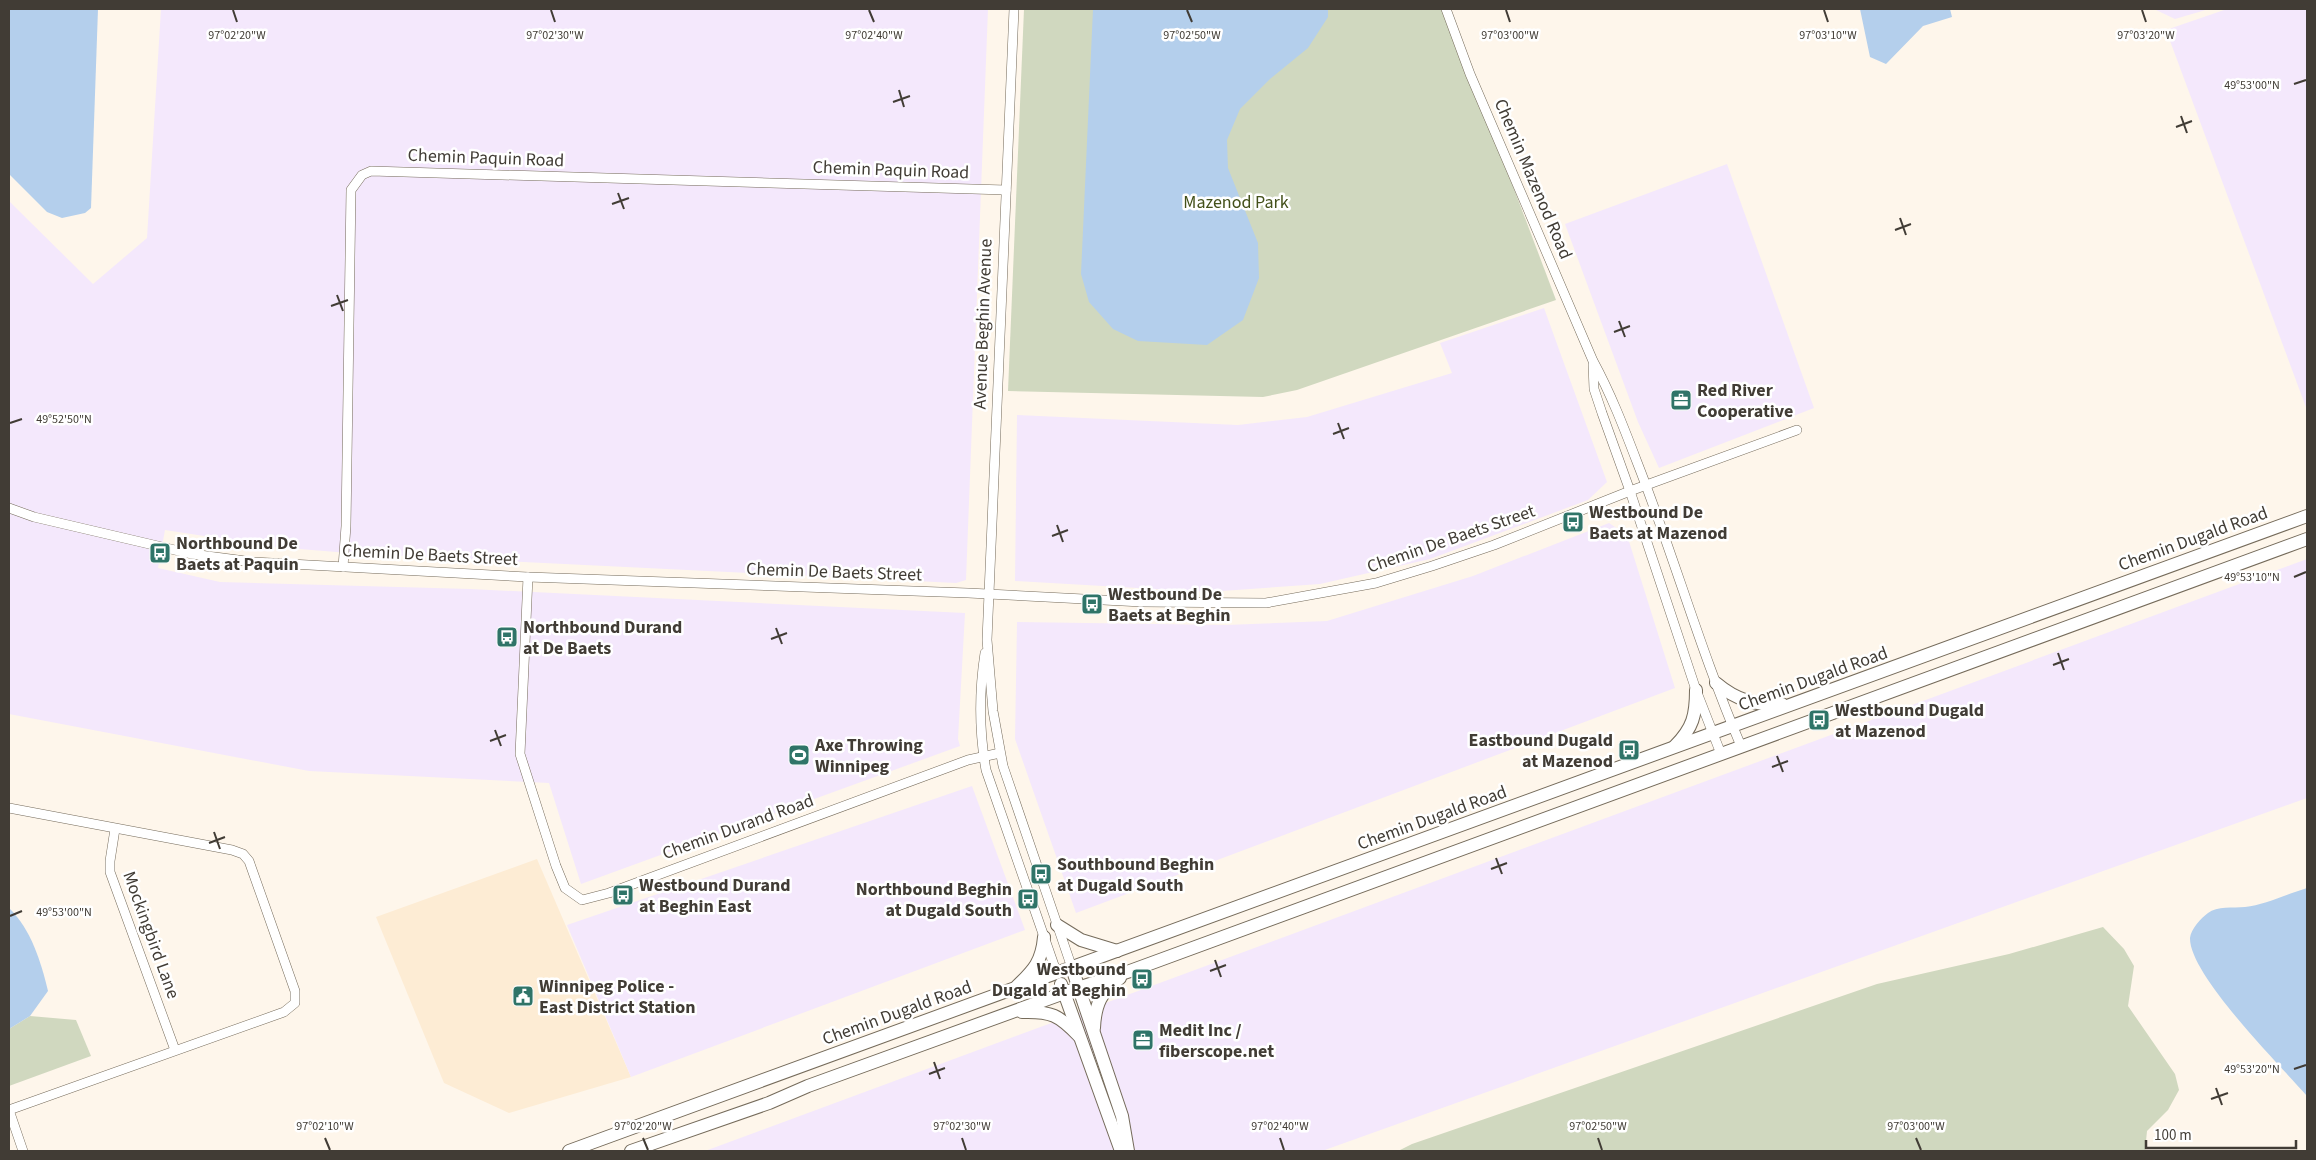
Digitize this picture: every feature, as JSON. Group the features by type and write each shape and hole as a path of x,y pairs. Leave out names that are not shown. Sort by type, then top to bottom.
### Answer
{"main road":[{"name":"Chemin Dugald Road","path":"569,1151 1800,703 2307,516"},
{"path":"631,1151 768,1103 817,1083 1064,992 1130,971 2307,539"},
{"path":"1716,683 1729,694 1744,701 1768,705 1800,703"},
{"path":"1671,750 1685,736 1692,724 1696,711 1696,690"},
{"path":"1058,925 1081,940 1117,951"},
{"path":"1013,990 1035,968 1043,949 1044,937"},
{"name":"Avenue Beghin Avenue","path":"1072,968 1088,1037"},
{"path":"1121,1151 1109,1121 1088,1037 1099,998 1110,984 1130,971"},
{"name":"Avenue Beghin Avenue","path":"1057,974 1064,992 1088,1037"},
{"path":"1010,1013 1040,1011 1054,1014 1088,1037 1122,1116 1128,1151"}],"street":[{"name":"Avenue Beghin Avenue","path":"1014,9 990,594 987,640 982,675 980,737 990,786 1057,974"},
{"name":"Chemin Mazenod Road","path":"1446,9 1474,83 1593,361 1608,387 1646,485 1716,683 1741,746"},
{"name":"Chemin Paquin Road","path":"343,567 346,526 351,190 362,175 370,171 1006,190"},
{"name":"Chemin Mazenod Road","path":"1593,361 1594,389 1696,690 1721,754"},
{"name":"Chemin De Baets Street","path":"9,508 42,519 200,555 253,562 528,577 990,594 1159,603 1266,603 1376,583 1494,545 1630,491 1797,430"},
{"name":"Chemin Durand Road","path":"528,577 520,754 565,888 582,900 603,895 968,760 1000,752"},
{"name":"Avenue Beghin Avenue","path":"987,640 993,711 1000,752 1016,808 1072,968"},
{"path":"9,808 243,854 249,861 295,991 294,1003 284,1012 9,1110 24,1151"},
{"name":"Mockingbird Lane","path":"115,829 110,872 175,1050"}],"shaded area":[{"path":"161,9 988,9 966,580 956,583 361,554 275,547 165,530 158,568 220,582 470,589 965,613 958,739 960,746 581,884 549,783 309,771 9,714 9,201 93,284 147,238"},
{"path":"2154,9 2209,9 2175,19"},
{"path":"2227,9 2307,9 2307,410 2166,30"},
{"path":"1727,164 1814,408 1659,468 1638,422 1565,224"},
{"path":"1544,308 1607,482 1588,500 1430,559 1320,584 1207,592 1015,581 1017,415 1238,425 1307,417 1452,373 1440,343"},
{"path":"1609,523 1627,535 1675,688 1076,913 1015,739 1017,622 1226,625 1327,621 1473,576"},
{"path":"2307,559 2307,798 1322,1151 705,1151"},
{"path":"972,786 1025,930 631,1077 567,925"},
{"path":"537,859 631,1077 509,1113 444,1083 376,917"}],"green space":[{"name":"Mazenod Park","path":"1024,9 1446,9 1556,300 1297,390 1263,397 1008,391"},
{"path":"2103,927 2124,949 2134,966 2128,1006 2175,1074 2179,1090 2168,1110 2147,1131 2145,1151 1398,1151 1412,1144 1877,984 2009,954"},
{"path":"30,1016 76,1020 91,1056 9,1086 9,1029"}],"water":[{"path":"9,9 98,9 91,208 85,213 62,218 47,212 9,174"},
{"path":"1093,9 1328,9 1328,17 1308,48 1270,79 1240,109 1227,140 1228,168 1258,243 1259,278 1243,320 1207,345 1138,341 1113,329 1089,302 1081,274"},
{"path":"1860,9 1950,9 1952,17 1923,26 1886,64 1870,57"},
{"path":"2307,888 2307,1096 2258,1043 2220,996 2204,974 2194,954 2190,938 2197,924 2205,915 2212,911 2220,908 2260,904"},
{"path":"9,908 17,916 29,936 42,969 48,991 30,1016 9,1029"}],"place":[{"name":"Red River Cooperative","path":"1681,400"},
{"name":"Westbound De Baets at Mazenod","path":"1573,522"},
{"name":"Northbound De Baets at Paquin","path":"160,553"},
{"name":"Westbound De Baets at Beghin","path":"1092,604"},
{"name":"Northbound Durand at De Baets","path":"507,637"},
{"name":"Westbound Dugald at Mazenod","path":"1819,720"},
{"name":"Eastbound Dugald at Mazenod","path":"1629,750"},
{"name":"Axe Throwing Winnipeg","path":"799,755"},
{"name":"Southbound Beghin at Dugald South","path":"1041,874"},
{"name":"Westbound Durand at Beghin East","path":"623,895"},
{"name":"Northbound Beghin at Dugald South","path":"1028,899"},
{"name":"Westbound Dugald at Beghin","path":"1142,979"},
{"name":"Winnipeg Police - East District Station","path":"523,996"},
{"name":"Medit Inc / fiberscope.net","path":"1143,1040"}]}
